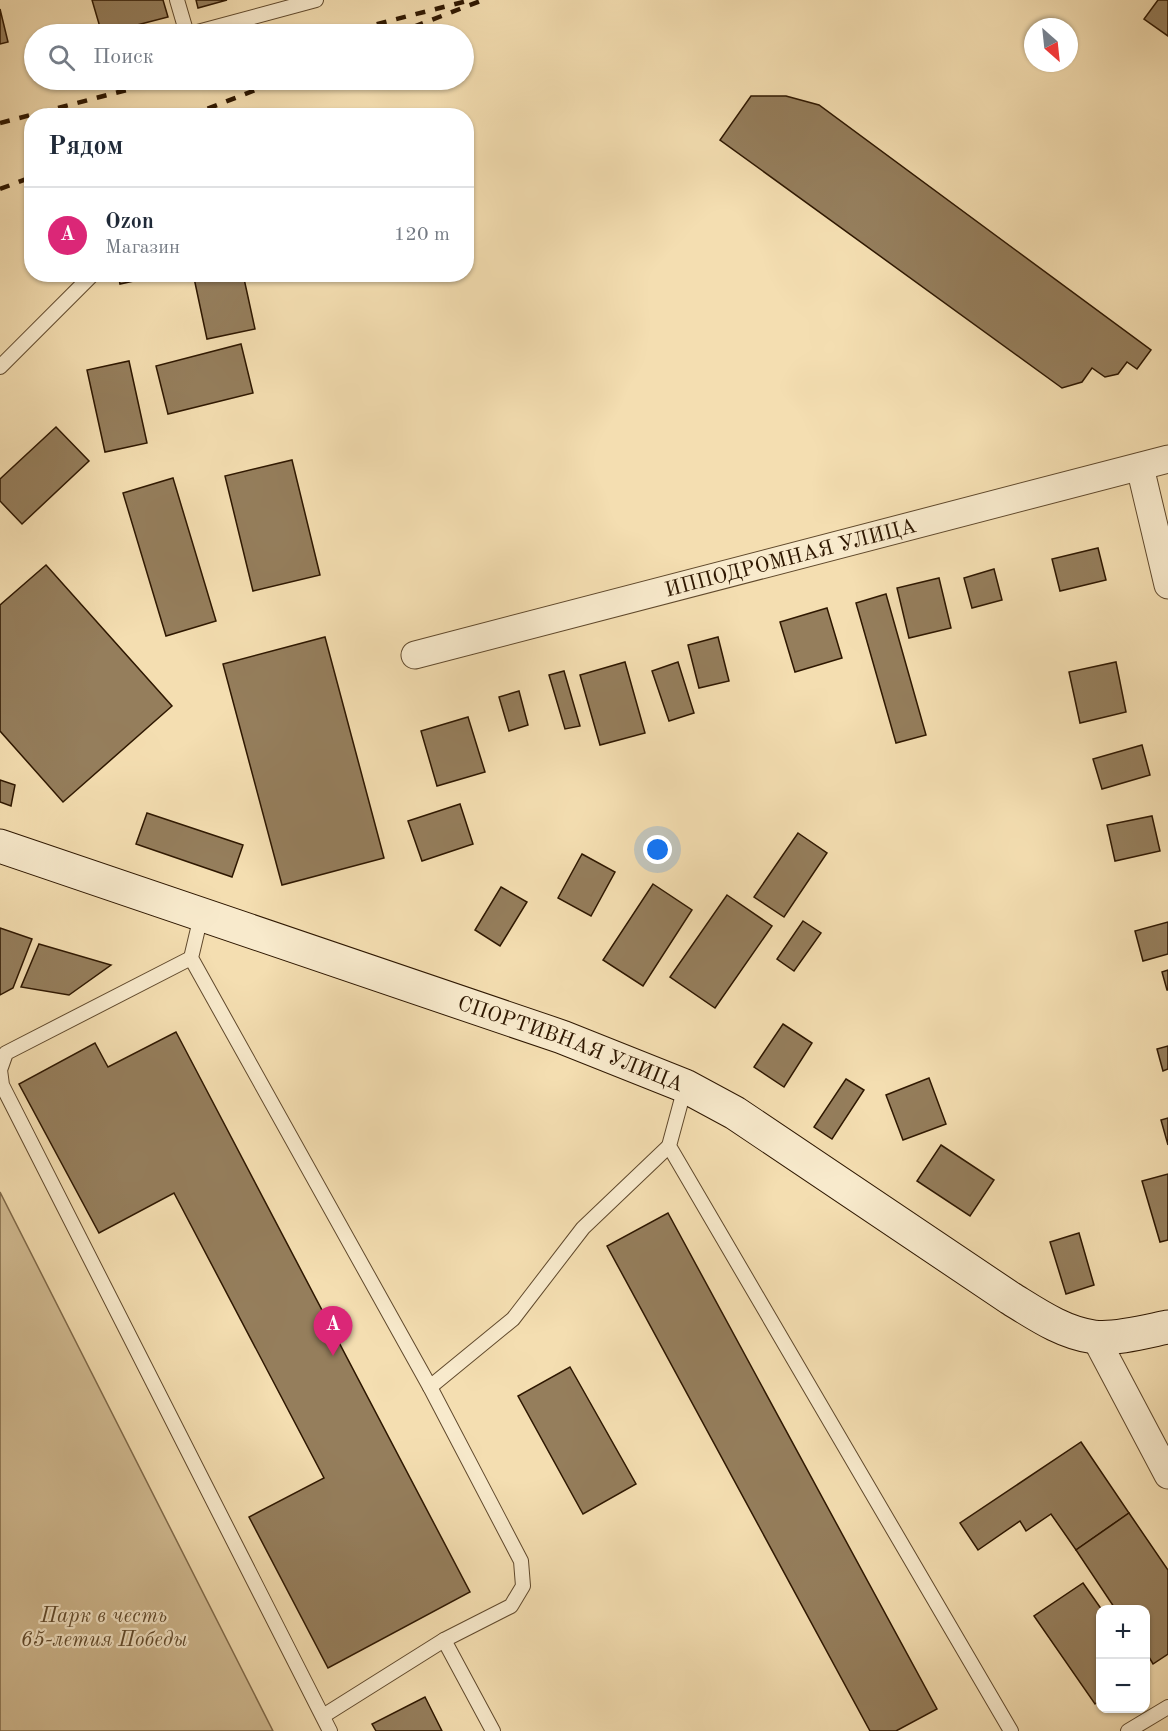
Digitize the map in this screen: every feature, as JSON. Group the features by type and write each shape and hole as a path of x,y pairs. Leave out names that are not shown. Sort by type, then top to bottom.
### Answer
{"main road":[{"name":"СПОРТИВНАЯ УЛИЦА","path":"0,846 562,1037 685,1086 735,1113 1010,1298 1054,1325 1095,1337"},
{"path":"1095,1337 1133,1334 1168,1327"}],"street":[{"name":"ИППОДРОМНАЯ УЛИЦА","path":"415,655 1168,459"},
{"path":"1140,467 1168,585"},
{"path":"1095,1337 1168,1475"}],"lane":[{"path":"177,0 185,24"},
{"path":"226,24 316,0"},
{"path":"0,367 84,282"},
{"path":"201,916 191,958 430,1387 521,1561 523,1586 511,1606 444,1640 323,1716"},
{"path":"191,958 6,1053 0,1070 2,1086 330,1731"},
{"path":"430,1387 513,1319 583,1228 669,1146 685,1086"},
{"path":"669,1146 1011,1731"},
{"path":"444,1640 493,1731"},
{"path":"1128,1731 1168,1707"}],"green space":[{"name":"Парк в честь 65-летия Победы","path":"0,1192 273,1731 0,1731"}],"building":[{"path":"92,0 163,0 168,17 141,24 99,24"},
{"path":"196,0 227,0 198,8"},
{"path":"1158,0 1168,0 1168,36 1144,19"},
{"path":"0,9 8,42 0,44"},
{"path":"751,96 786,96 819,105 1151,350 1137,369 1127,362 1118,374 1105,377 1092,368 1082,382 1062,388 720,140"},
{"path":"195,282 245,282 255,329 207,339"},
{"path":"241,344 253,393 168,414 156,366"},
{"path":"129,361 147,443 105,452 87,370"},
{"path":"56,427 89,461 22,524 0,501 0,479"},
{"path":"292,460 320,575 253,591 225,476"},
{"path":"173,478 216,621 166,636 123,493"},
{"path":"1098,548 1106,580 1060,591 1052,559"},
{"path":"46,565 172,706 63,802 0,731 0,605"},
{"path":"994,569 1002,600 972,608 964,578"},
{"path":"939,578 951,628 909,638 897,588"},
{"path":"886,594 926,735 896,743 856,603"},
{"path":"827,608 842,658 795,672 780,622"},
{"path":"325,637 384,858 282,885 223,664"},
{"path":"718,637 729,681 699,688 688,645"},
{"path":"625,662 645,733 600,745 580,675"},
{"path":"678,662 694,713 669,721 652,671"},
{"path":"1116,662 1126,712 1080,723 1069,672"},
{"path":"564,671 580,726 565,729 549,675"},
{"path":"519,691 528,725 509,731 499,697"},
{"path":"468,717 485,772 437,786 421,731"},
{"path":"1142,745 1150,775 1102,789 1093,759"},
{"path":"0,780 15,785 11,806 0,802"},
{"path":"460,804 473,844 422,861 408,821"},
{"path":"147,813 243,845 232,877 136,844"},
{"path":"1152,816 1160,851 1115,861 1107,825"},
{"path":"798,833 827,853 784,917 754,897"},
{"path":"582,854 615,872 591,916 558,898"},
{"path":"653,884 692,910 643,986 603,960"},
{"path":"501,887 527,902 500,946 475,930"},
{"path":"727,895 772,926 715,1008 670,977"},
{"path":"803,921 821,933 794,971 777,959"},
{"path":"1168,922 1168,954 1143,961 1135,931"},
{"path":"0,928 32,939 13,988 0,995"},
{"path":"39,944 111,965 69,995 21,987"},
{"path":"1168,970 1168,990 1167,990 1162,972"},
{"path":"783,1024 812,1043 784,1087 754,1067"},
{"path":"176,1032 470,1592 328,1668 249,1517 324,1478 174,1193 99,1233 19,1084 95,1043 108,1067"},
{"path":"1168,1046 1168,1069 1163,1071 1157,1049"},
{"path":"929,1078 946,1124 903,1140 886,1095"},
{"path":"846,1079 864,1090 832,1139 814,1127"},
{"path":"1168,1118 1168,1145 1161,1120"},
{"path":"941,1145 994,1180 970,1216 917,1181"},
{"path":"1168,1174 1168,1240 1160,1242 1142,1181"},
{"path":"668,1213 937,1709 896,1731 870,1731 607,1246"},
{"path":"1079,1233 1094,1285 1066,1294 1050,1242"},
{"path":"570,1367 636,1484 583,1514 518,1396"},
{"path":"1081,1442 1129,1513 1076,1550 1051,1514 1026,1531 1020,1521 978,1550 960,1523"},
{"path":"1129,1513 1168,1570 1168,1654 1153,1664 1150,1659 1150,1605 1113,1605 1076,1550"},
{"path":"1083,1583 1098,1605 1096,1605 1095,1704 1034,1616"},
{"path":"425,1697 442,1731 376,1731 372,1724"}],"railway":[{"path":"377,24 471,0"},
{"path":"421,24 483,0"},
{"path":"58,108 127,90"},
{"path":"209,108 255,90"},
{"path":"0,123 24,117"},
{"path":"0,189 24,180"}],"place":[{"name":"Ozon","path":"333,1356"}]}
